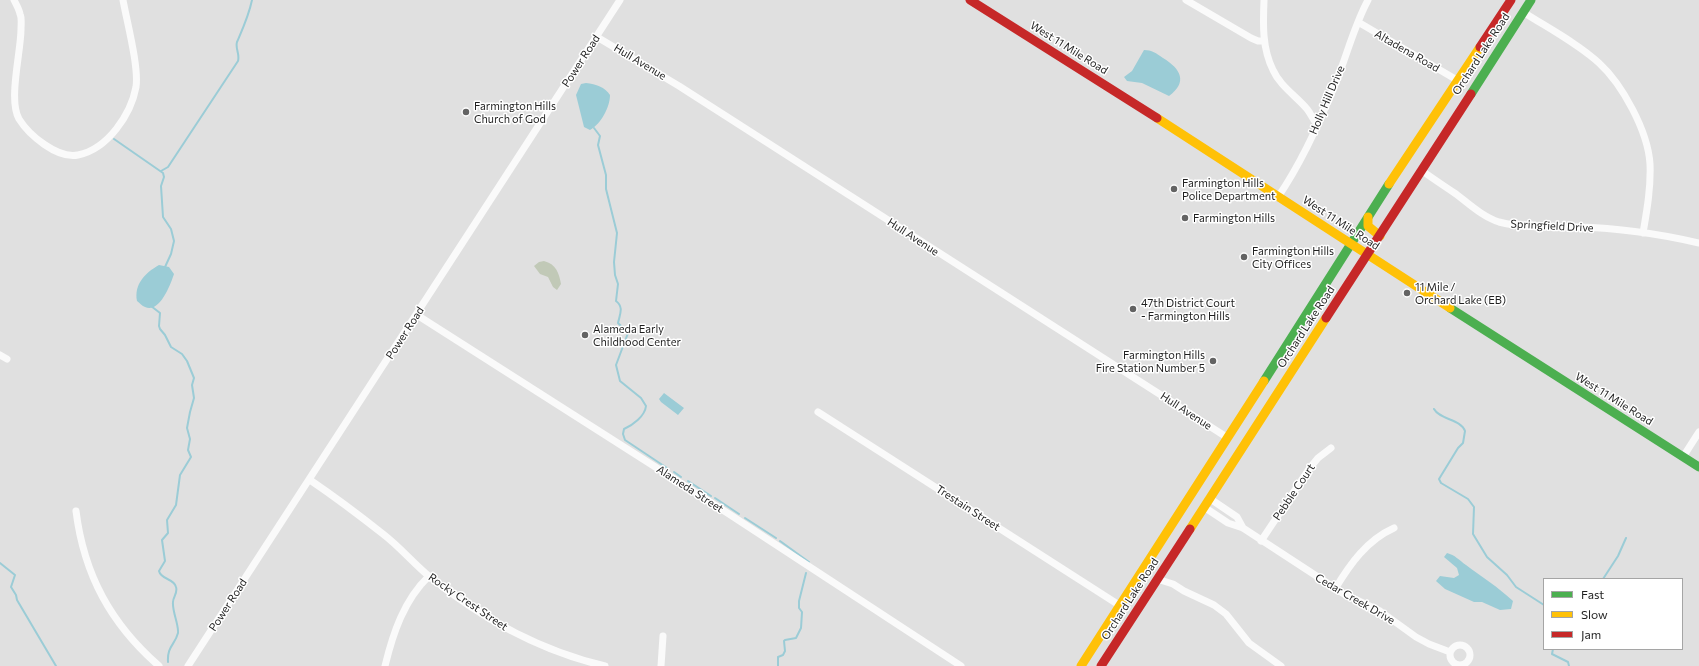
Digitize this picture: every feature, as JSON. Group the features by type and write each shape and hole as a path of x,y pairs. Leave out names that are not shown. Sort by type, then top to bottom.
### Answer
{"main road":[{"name":"West 11 Mile Road","path":"970,0 1117,92 1367,255 1699,467"},
{"name":"Orchard Lake Road","path":"1080,666 1228,438 1368,217 1511,0"},
{"name":"Orchard Lake Road","path":"1101,666 1531,0"},
{"path":"1484,41 1482,46 1484,56 1492,61"},
{"path":"1457,80 1466,83 1472,91"},
{"path":"1368,217 1368,226 1380,236"},
{"path":"1338,265 1347,270 1350,275 1350,282"},
{"path":"1263,382 1265,392 1274,398"},
{"path":"1250,403 1265,412"},
{"path":"1202,510 1209,489 1236,446 1237,441 1228,438"},
{"path":"1147,562 1146,568 1149,573 1157,579"},
{"path":"1094,666 1105,647 1098,640"}],"street":[{"path":"14,0 21,14 21,36 15,96 18,117 28,130 40,141 65,155 78,155 90,151 105,140 120,124 132,102 137,79 122,0"},
{"name":"Power Road","path":"188,666 620,0"},
{"path":"1186,0 1251,38 1258,41 1264,41"},
{"path":"1264,0 1264,41 1273,71 1307,110 1317,124"},
{"name":"Holly Hill Drive","path":"1278,197 1300,162 1336,82 1358,22 1368,0"},
{"path":"1523,12 1598,62 1615,80 1626,95 1644,139 1650,162 1648,202 1642,233"},
{"name":"Altadena Road","path":"1358,22 1457,80"},
{"name":"Hull Avenue","path":"597,37 692,94 1228,438"},
{"name":"Springfield Drive","path":"1421,170 1476,210 1499,222 1535,227 1578,227 1642,233 1699,243"},
{"name":"Alameda Street","path":"417,315 729,514 961,666"},
{"name":"Trestain Street","path":"818,412 1119,605"},
{"path":"1683,457 1699,432"},
{"name":"Pebble Court","path":"1261,541 1309,468 1318,458 1331,448"},
{"name":"Rocky Crest Street","path":"310,480 384,535 429,576 455,596 508,629 571,657 605,666"},
{"name":"Cedar Creek Drive","path":"1209,498 1237,517 1243,528"},
{"name":"Cedar Creek Drive","path":"1202,510 1228,523 1243,528 1335,589 1380,611 1416,637 1450,652"},
{"path":"76,511 82,548 98,591 116,620 129,637 159,666"},
{"path":"1335,589 1357,557 1367,546 1394,528"},
{"path":"386,666 391,644 412,595 429,576"},
{"path":"1157,579 1173,584 1184,591 1214,605 1226,614 1249,643 1281,666"},
{"path":"661,666 663,636"}],"green space":[{"path":"544,261 551,264 558,273 561,284 557,290 553,287 548,277 540,274 534,266 539,262"}],"water":[{"path":"1144,50 1156,53 1169,62 1178,71 1180,76 1179,86 1169,96 1142,83 1127,81 1124,77 1132,71"},
{"path":"586,83 600,86 610,95 610,100 604,115 598,124 590,130 584,127 576,95 581,84"},
{"path":"159,265 169,267 174,274 160,302 150,308 145,307 137,301 137,289 145,275"},
{"path":"664,393 684,408 678,415 659,399"},
{"path":"1447,553 1457,558 1513,601 1511,609 1500,610 1482,602 1474,602 1445,589 1436,581 1440,576 1454,578 1459,575 1457,568 1444,557"}],"waterway":[{"path":"161,171 168,167 238,61 237,42 248,16 252,0"},
{"path":"594,128 600,136 598,145 606,175 606,189 617,233 614,262 615,275 618,284 616,301 621,308 618,323 628,333 616,365 620,381 641,398 646,406 641,417 635,423 624,429 623,434 625,440 667,468"},
{"path":"114,139 163,173 164,177 161,186 163,217 171,229 174,241 171,254 165,267"},
{"path":"151,306 160,313 160,329 171,347 182,354 187,361 194,378 192,385 194,398 187,428 190,439 188,450 191,457 180,475 176,505 167,520 168,533 162,540 165,561 159,571 162,576 175,584 176,589 173,606 178,626 178,633 170,649 168,662"},
{"path":"1434,409 1437,413 1459,424 1465,431 1463,443 1458,448 1439,479 1441,483 1468,499 1474,507 1473,534 1487,557 1507,575 1516,587 1543,604"},
{"path":"674,472 681,477"},
{"path":"688,481 711,496"},
{"path":"715,498 739,514"},
{"path":"745,518 776,538"},
{"path":"1604,578 1618,556 1626,538"},
{"path":"780,541 809,562"},
{"path":"0,563 15,575 11,587 17,600 56,666"},
{"path":"778,666 778,657 783,655 785,651 784,641 796,638 801,628 802,612 799,608 799,601 806,573"},
{"path":"1553,650 1552,654 1568,662 1569,666"}],"traffic: fast":[{"path":"1471,94 1531,0"},
{"path":"1264,381 1389,184"},
{"path":"1450,308 1699,467"}],"traffic: slow":[{"path":"1389,184 1480,47"},
{"path":"1157,118 1450,308"},
{"path":"1368,217 1368,226 1380,236"},
{"path":"1190,529 1326,318"},
{"path":"1081,666 1264,381"}],"traffic: jam":[{"path":"970,0 1157,118"},
{"path":"1480,47 1511,0"},
{"path":"1326,318 1471,94"},
{"path":"1101,666 1190,529"}],"place":[{"name":"Farmington Hills Church of God","path":"466,112"},
{"name":"Farmington Hills Police Department","path":"1174,189"},
{"name":"Farmington Hills","path":"1185,218"},
{"name":"Farmington Hills City Offices","path":"1244,257"},
{"name":"11 Mile / Orchard Lake (EB)","path":"1407,293"},
{"name":"47th District Court - Farmington Hills","path":"1133,309"},
{"name":"Alameda Early Childhood Center","path":"585,335"},
{"name":"Farmington Hills Fire Station Number 5","path":"1213,361"}]}
